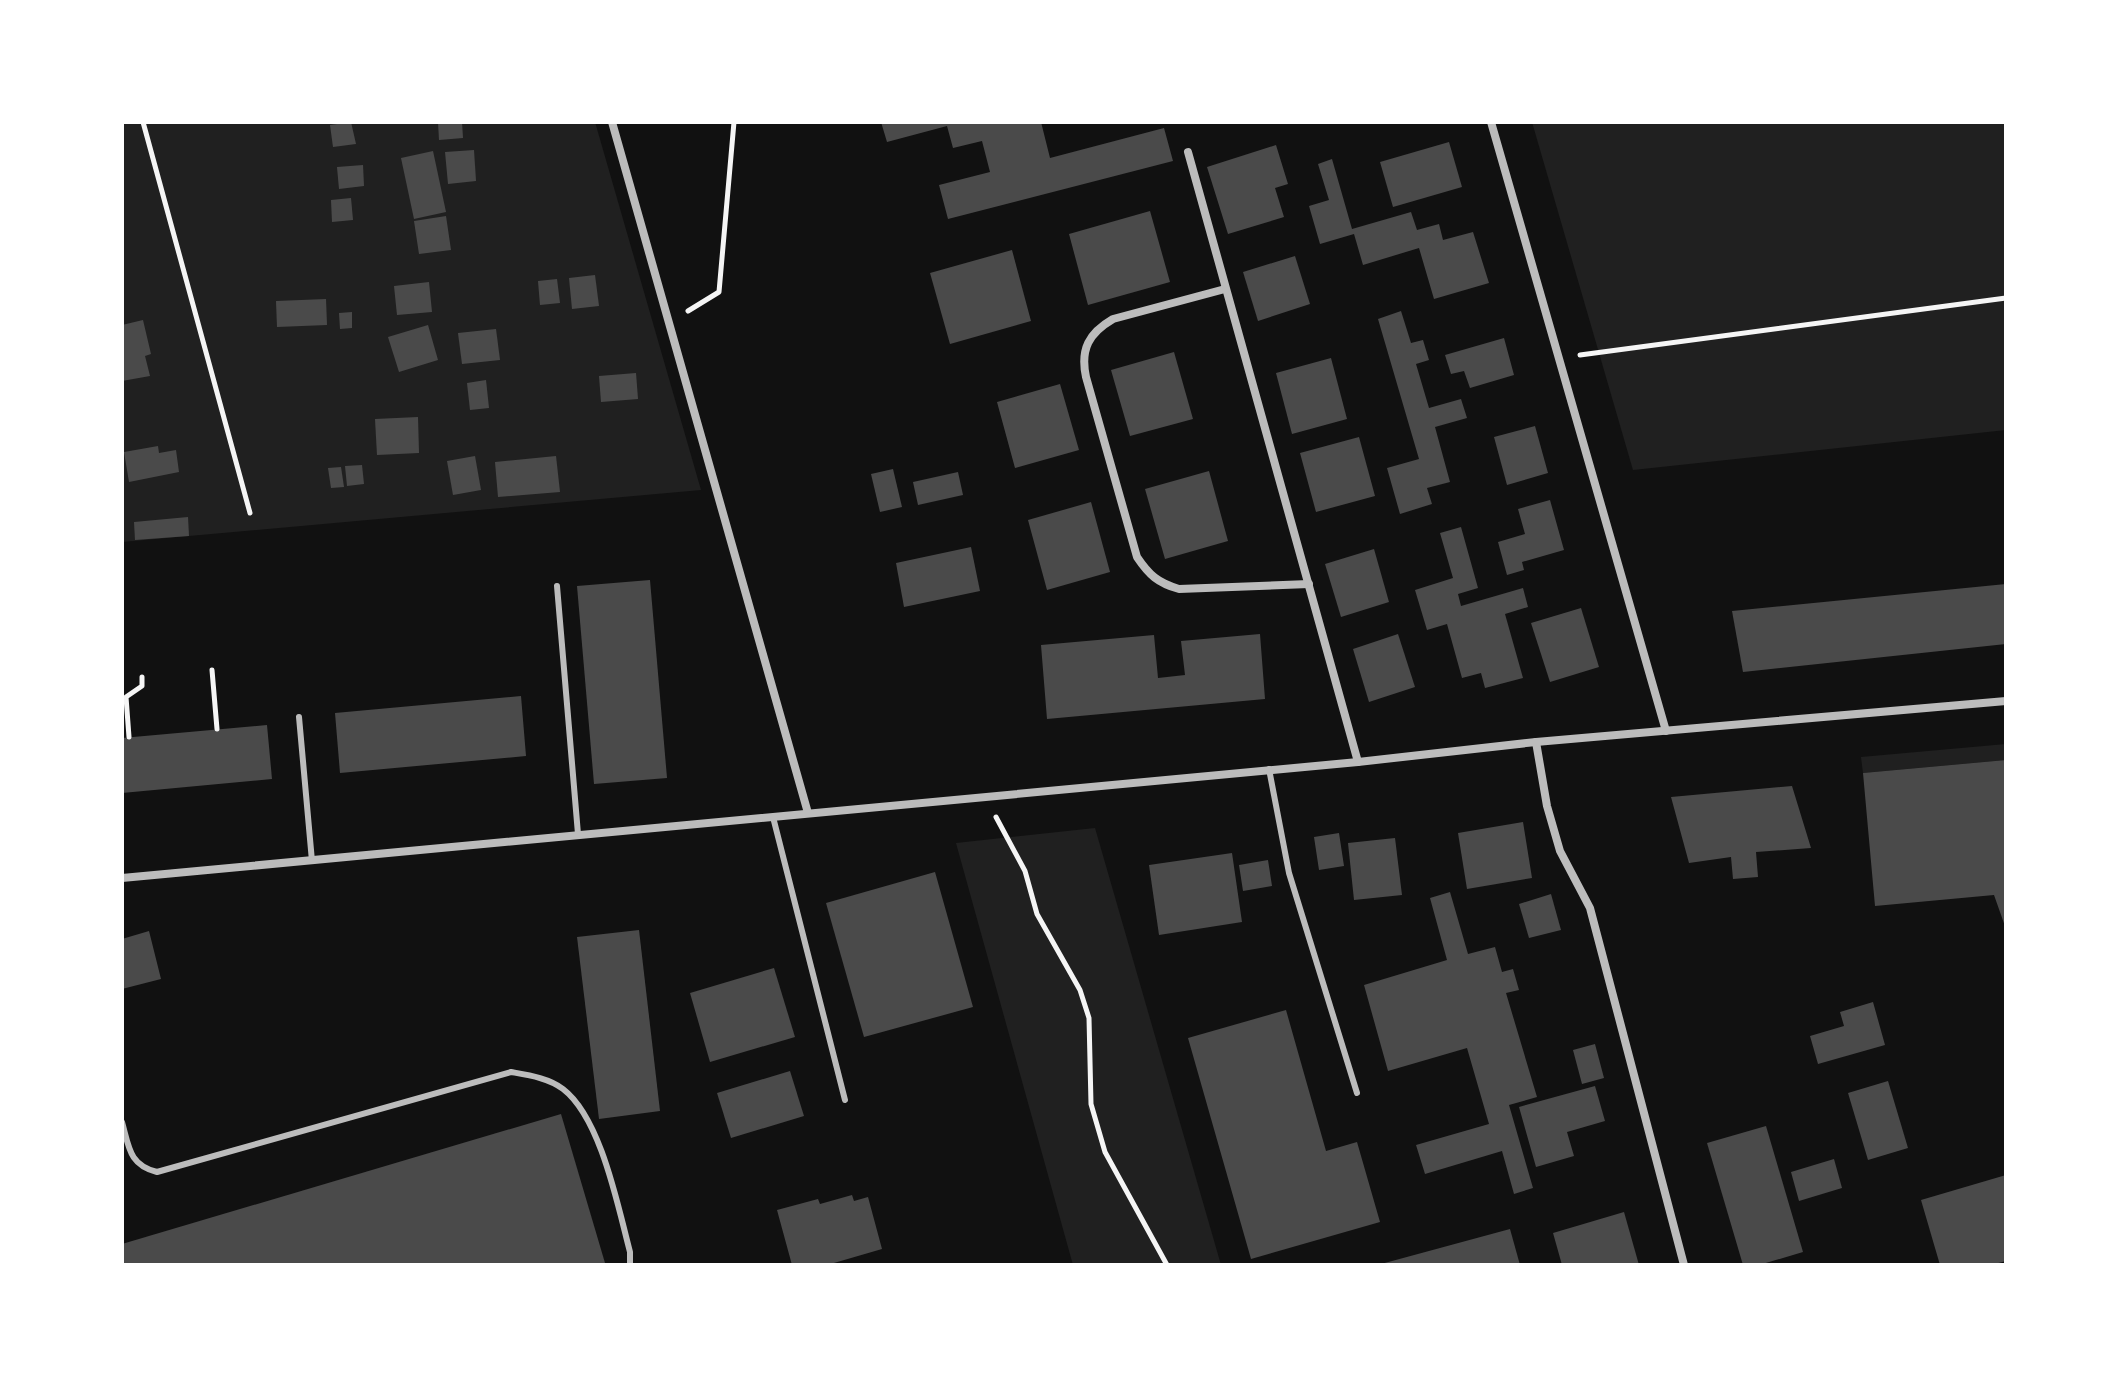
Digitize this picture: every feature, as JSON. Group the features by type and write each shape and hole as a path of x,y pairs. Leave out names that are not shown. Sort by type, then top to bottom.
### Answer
{"street":[{"path":"612,122 808,813"},
{"path":"1491,122 1666,731"},
{"path":"1188,152 1358,762"},
{"path":"1225,289 1113,319 1098,328 1087,341 1083,360 1086,377 1137,557 1149,575 1179,589 1309,584"},
{"path":"122,878 1358,762 1536,742 2006,701"},
{"path":"1536,742 1547,806 1560,851 1590,908 1684,1265"}],"lane":[{"path":"557,586 578,834"},
{"path":"299,717 312,861"},
{"path":"1269,769 1289,873 1357,1093"},
{"path":"773,817 845,1100"},
{"path":"122,1122 132,1158 143,1168 157,1172 511,1072 541,1078 562,1087 571,1096 598,1139 630,1252 630,1265"}],"path":[{"path":"143,122 250,513"},
{"path":"669,322 719,292 734,122"},
{"path":"1559,357 2006,298"},
{"path":"212,670 217,729"},
{"path":"129,737 126,697 142,686 142,677"},
{"path":"985,797 1025,871 1037,914 1080,990 1089,1018 1091,1104 1105,1152 1167,1265"}],"shaded area":[{"path":"122,122 595,122 701,490 122,542"},
{"path":"1532,122 2006,122 2006,430 1633,470"},
{"path":"2006,744 2006,760 1863,773 1861,757"},
{"path":"1095,828 1221,1265 1073,1265 956,843"}],"building":[{"path":"351,122 356,144 333,147 330,125"},
{"path":"438,122 462,122 463,138 439,140"},
{"path":"881,122 1041,122 1050,158 1164,128 1173,161 948,219 939,185 990,172 982,141 953,148 947,126 887,142"},
{"path":"1449,142 1462,187 1393,207 1380,162"},
{"path":"1276,145 1288,184 1275,188 1284,217 1228,234 1207,167"},
{"path":"474,150 476,181 448,184 445,152"},
{"path":"433,151 446,212 414,219 401,158"},
{"path":"1332,159 1352,229 1411,212 1417,230 1439,224 1443,240 1473,232 1489,283 1434,299 1419,248 1363,265 1354,234 1320,244 1309,206 1329,200 1318,164"},
{"path":"363,165 364,186 339,189 337,167"},
{"path":"351,198 353,220 332,222 331,200"},
{"path":"1150,211 1170,282 1088,305 1069,234"},
{"path":"446,216 451,250 419,254 414,221"},
{"path":"1012,250 1031,321 950,344 930,273"},
{"path":"1295,256 1310,304 1258,321 1243,272"},
{"path":"595,275 599,306 572,309 569,278"},
{"path":"557,279 560,303 540,305 538,281"},
{"path":"429,282 432,312 397,315 394,286"},
{"path":"326,299 327,325 277,327 276,301"},
{"path":"1401,311 1411,343 1423,340 1429,360 1416,364 1429,408 1461,399 1467,418 1435,427 1450,482 1427,488 1432,504 1400,514 1387,468 1419,459 1378,319"},
{"path":"352,312 352,328 340,329 339,313"},
{"path":"143,320 151,354 145,356 150,376 122,381 122,325"},
{"path":"428,325 438,360 399,372 388,337"},
{"path":"496,329 500,360 462,364 458,333"},
{"path":"1504,338 1514,375 1470,388 1464,371 1451,374 1445,355"},
{"path":"1174,352 1193,419 1130,436 1111,370"},
{"path":"1331,358 1347,419 1292,434 1276,373"},
{"path":"636,373 638,399 601,402 599,376"},
{"path":"486,380 489,408 470,410 467,383"},
{"path":"1060,384 1079,450 1015,468 997,402"},
{"path":"418,417 419,453 377,455 375,419"},
{"path":"1535,426 1548,473 1507,485 1494,437"},
{"path":"1359,437 1375,496 1316,512 1300,453"},
{"path":"158,446 159,453 176,450 179,472 129,482 124,452"},
{"path":"475,456 481,490 453,495 447,461"},
{"path":"556,456 560,492 498,497 495,462"},
{"path":"362,465 364,484 347,486 345,466"},
{"path":"341,467 344,487 331,488 328,468"},
{"path":"893,469 902,507 880,512 871,474"},
{"path":"1209,471 1228,541 1165,559 1145,489"},
{"path":"958,472 963,495 918,505 913,482"},
{"path":"1550,500 1564,550 1522,562 1524,570 1507,575 1498,542 1525,534 1518,509"},
{"path":"1091,502 1110,572 1047,590 1028,520"},
{"path":"188,517 189,536 135,540 134,522"},
{"path":"1461,527 1478,588 1458,594 1461,606 1523,588 1528,607 1505,614 1523,678 1485,688 1481,673 1462,678 1447,624 1427,630 1415,590 1453,578 1440,533"},
{"path":"971,547 980,591 904,607 896,563"},
{"path":"1374,549 1389,602 1341,617 1325,564"},
{"path":"650,580 667,778 594,784 577,586"},
{"path":"2006,584 2006,644 1743,672 1732,611"},
{"path":"1581,608 1599,667 1550,682 1531,623"},
{"path":"1260,634 1265,699 1047,719 1041,645 1154,635 1158,678 1185,675 1181,641"},
{"path":"1398,634 1415,687 1369,702 1353,649"},
{"path":"521,696 526,756 340,773 335,713"},
{"path":"267,725 272,779 122,793 122,738"},
{"path":"2006,760 2006,929 1994,895 1875,906 1863,773"},
{"path":"1792,786 1811,848 1756,852 1758,877 1733,879 1731,857 1689,863 1671,797"},
{"path":"1523,822 1532,878 1467,889 1458,833"},
{"path":"1339,833 1344,866 1319,870 1314,837"},
{"path":"1395,838 1402,895 1354,900 1348,843"},
{"path":"1232,853 1242,922 1159,935 1149,865"},
{"path":"1268,860 1272,886 1243,891 1239,865"},
{"path":"935,872 973,1007 864,1037 826,903"},
{"path":"1450,892 1468,954 1495,947 1502,972 1513,969 1519,990 1506,993 1537,1097 1509,1105 1533,1188 1514,1194 1502,1151 1425,1174 1416,1145 1489,1124 1467,1048 1388,1071 1364,985 1447,960 1430,898"},
{"path":"1551,894 1561,930 1529,938 1519,904"},
{"path":"639,930 660,1111 599,1119 577,937"},
{"path":"149,931 161,979 122,989 122,939"},
{"path":"774,968 795,1037 710,1062 690,993"},
{"path":"1873,1002 1885,1045 1818,1064 1810,1036 1844,1026 1840,1012"},
{"path":"1286,1010 1326,1151 1357,1142 1380,1222 1251,1259 1188,1038"},
{"path":"1595,1044 1604,1078 1582,1084 1573,1050"},
{"path":"790,1071 804,1116 731,1138 717,1093"},
{"path":"1888,1081 1908,1148 1868,1160 1848,1093"},
{"path":"1595,1086 1605,1121 1567,1132 1574,1156 1536,1167 1519,1107"},
{"path":"561,1114 605,1263 122,1265 122,1244"},
{"path":"1766,1126 1803,1252 1759,1265 1743,1265 1707,1143"},
{"path":"1834,1159 1842,1188 1799,1201 1791,1172"},
{"path":"2006,1175 2006,1261 1991,1265 1940,1265 1921,1200"},
{"path":"852,1195 854,1201 868,1197 882,1249 827,1265 792,1265 777,1210 818,1199 820,1204"},
{"path":"1624,1212 1639,1265 1562,1265 1553,1233"},
{"path":"1510,1229 1520,1265 1381,1265 1381,1264"}]}
